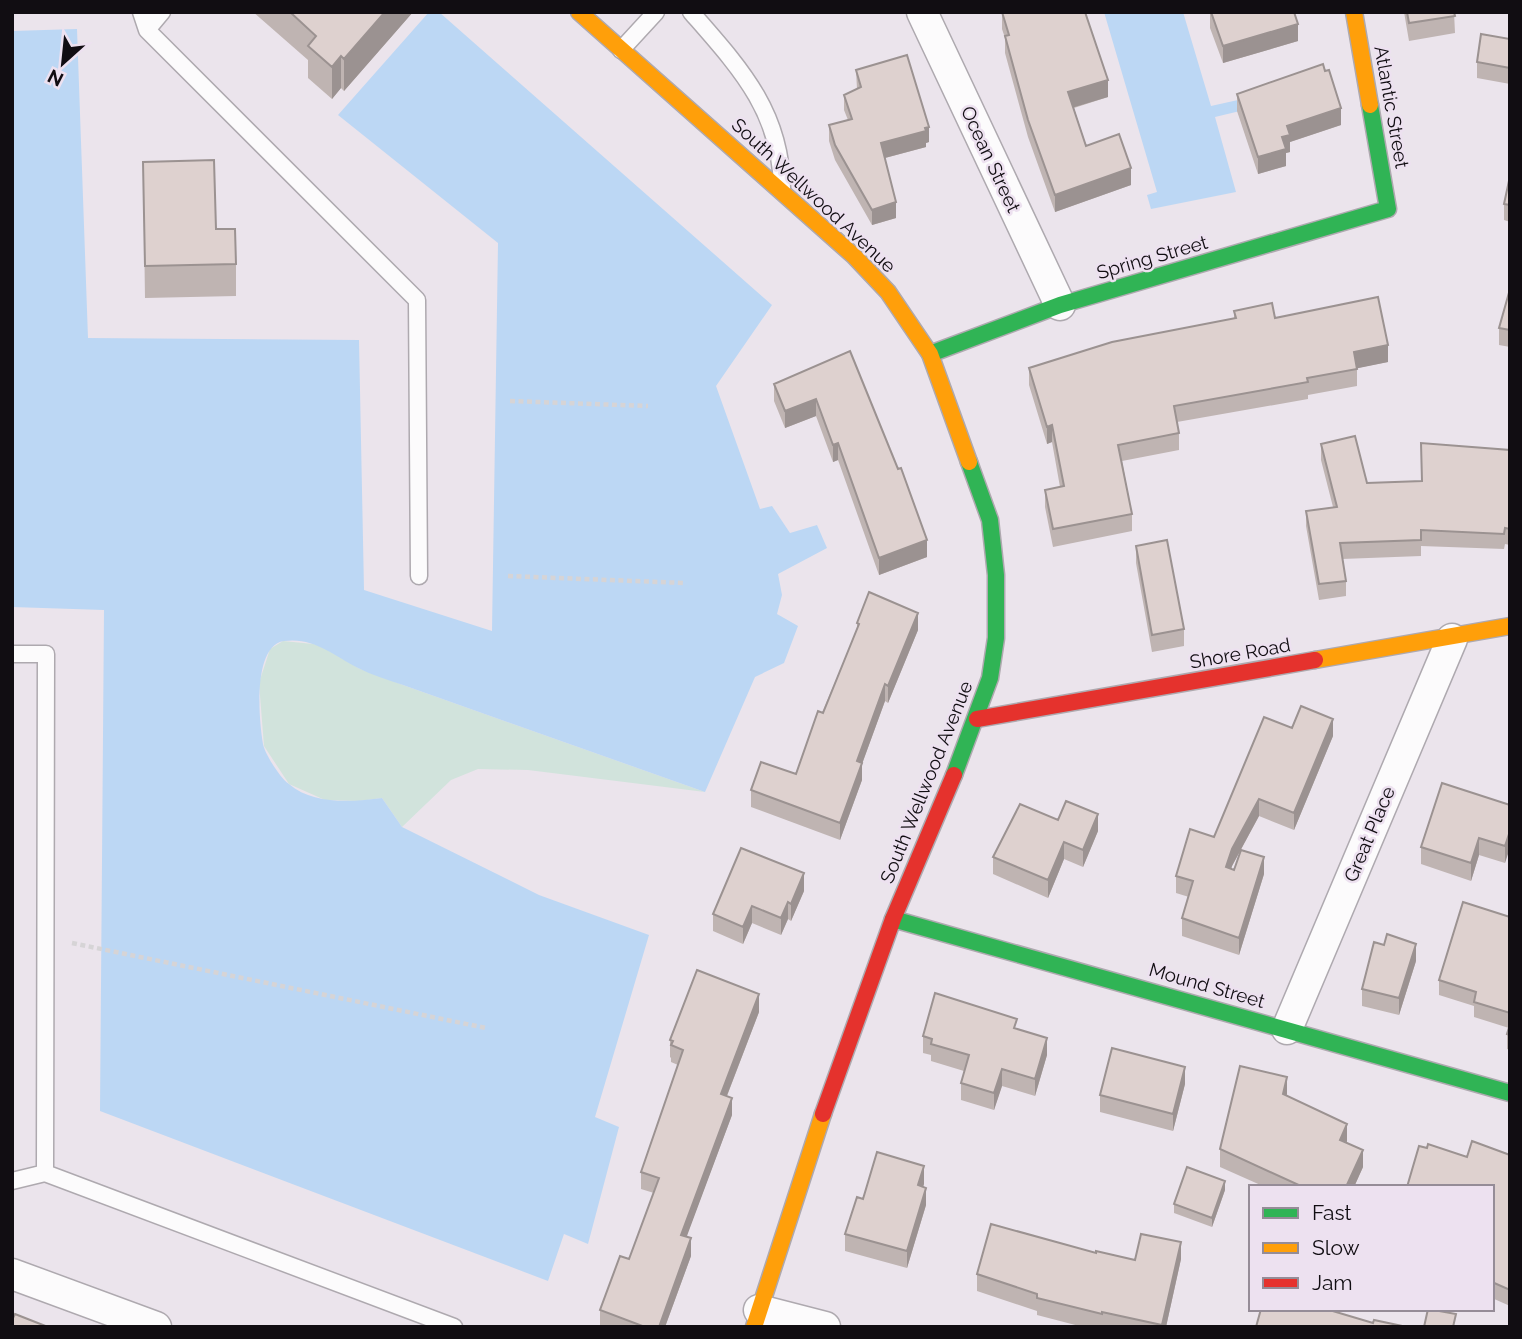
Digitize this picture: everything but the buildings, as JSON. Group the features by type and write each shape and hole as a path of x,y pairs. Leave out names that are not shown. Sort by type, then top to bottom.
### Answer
{"street":[{"name":"South Wellwood Avenue","path":"579,12 854,256 888,292 930,354 990,520 996,575 996,638 990,678 976,719 893,919 809,1152 757,1318"},
{"name":"Ocean Street","path":"922,12 1060,305"},
{"name":"Atlantic Street","path":"1354,12 1388,209"},
{"name":"Spring Street","path":"930,354 1060,305 1388,209"},
{"name":"Shore Road","path":"976,719 1452,639 1510,626"},
{"name":"Great Place","path":"1287,1029 1452,639"},
{"name":"Mound Street","path":"893,919 1510,1093"},
{"path":"12,1274 156,1327"},
{"path":"757,1318 825,1327"}],"lane":[{"path":"141,12 147,30 417,300 419,576"},
{"path":"147,30 162,12"},
{"path":"621,50 656,12"},
{"path":"691,12 740,68 766,111 782,161 782,192"},
{"path":"12,654 46,654 45,1172"},
{"path":"12,1181 45,1172 454,1327"}],"path":[{"path":"510,401 648,406"},
{"path":"508,576 685,583"},
{"path":"93,947 486,1028"}],"shaded area":[{"path":"283,641 323,645 358,668 705,792 528,770 478,769 451,780 402,827 382,798 359,801 325,800 289,784 264,746 259,683 270,649"}],"water":[{"path":"429,12 439,12 772,305 716,386 760,509 772,506 790,533 817,525 827,548 778,574 782,595 777,614 798,626 784,663 755,677 705,792 374,675 314,644 284,641 274,646 267,656 262,670 259,703 263,744 273,766 289,784 309,796 321,799 346,801 382,798 402,827 539,895 649,935 595,1117 619,1127 588,1244 564,1234 548,1281 100,1111 104,610 12,607 12,31 77,29 88,338 359,340 364,590 492,631 498,243 338,115"},
{"path":"1104,12 1183,12 1211,106 1238,100 1240,111 1215,117 1236,192 1151,209 1147,195 1157,192"}],"traffic: fast":[{"path":"930,354 1060,305 1388,209 1370,105"},
{"path":"954,775 990,678 996,638 996,575 990,520 969,462"},
{"path":"893,919 1510,1093"}],"traffic: slow":[{"path":"579,12 854,256 888,292 930,354 969,462"},
{"path":"1354,12 1370,105"},
{"path":"1315,660 1510,626"},
{"path":"754,1327 823,1114"}],"traffic: jam":[{"path":"977,719 1315,660"},
{"path":"823,1114 893,919 954,775"}]}
